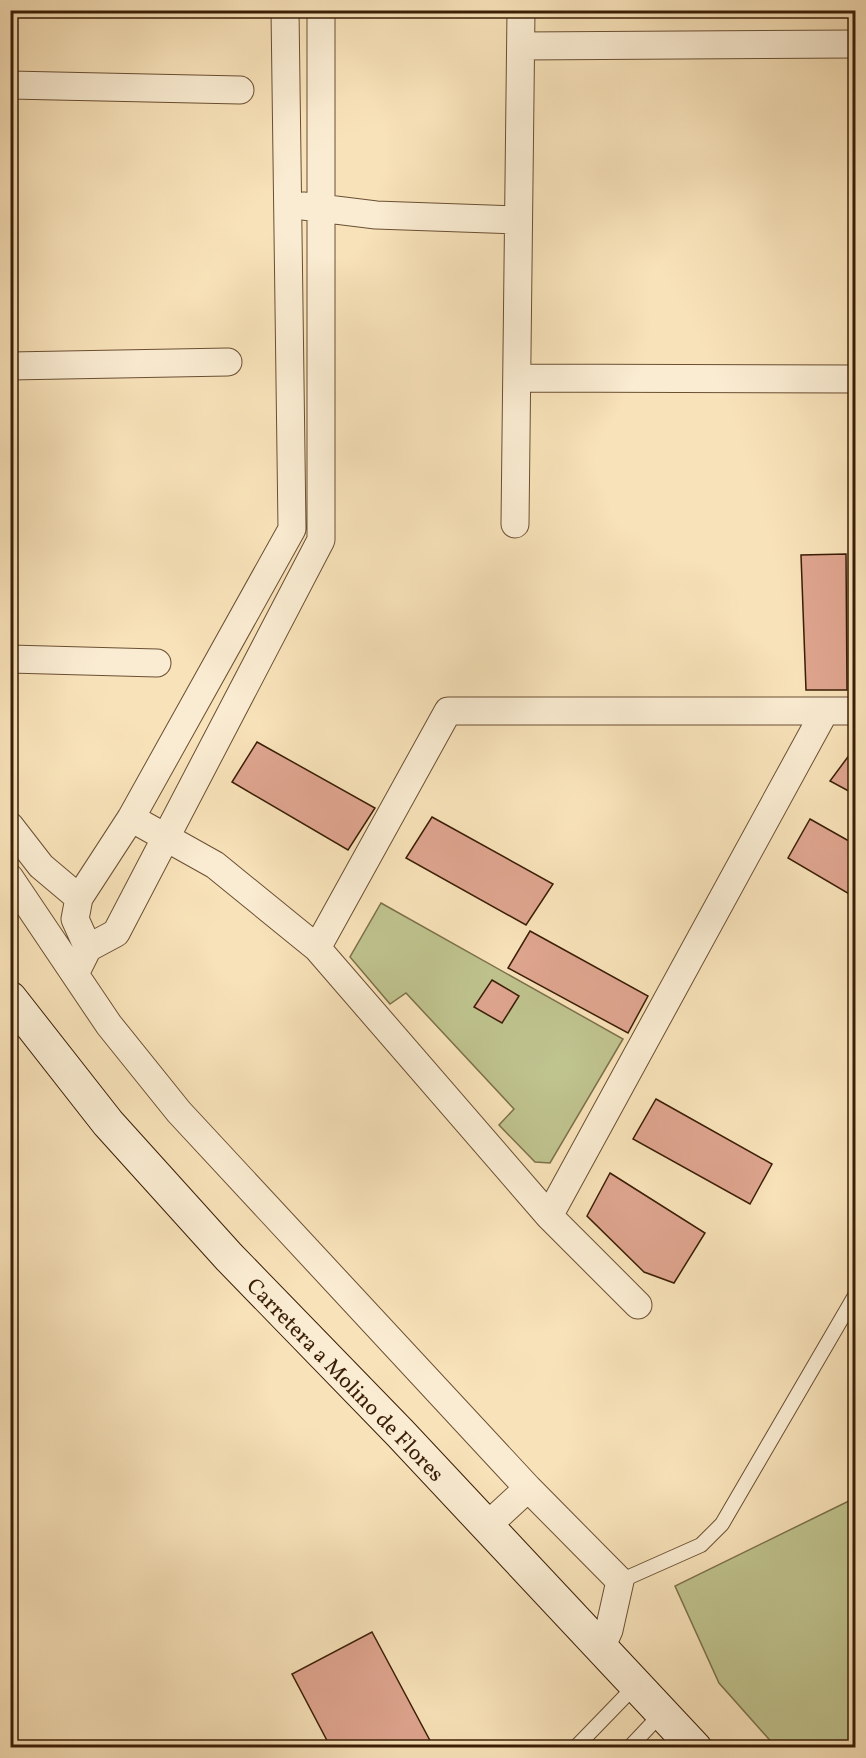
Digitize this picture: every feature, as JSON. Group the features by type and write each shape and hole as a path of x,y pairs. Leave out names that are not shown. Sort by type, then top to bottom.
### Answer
{"main road":[{"name":"Carretera a Molino de Flores","path":"10,998 108,1123 191,1215 695,1748"}],"street":[{"path":"88,948 75,919 79,898 131,818 292,529 285,10"},
{"path":"75,974 88,948 116,933 321,540 321,10"},
{"path":"515,524 521,10"},
{"path":"521,46 855,44"},
{"path":"10,85 240,90"},
{"path":"287,204 376,215 517,220"},
{"path":"10,366 228,362"},
{"path":"517,378 855,379"},
{"path":"10,659 157,663"},
{"path":"316,948 448,711 855,711"},
{"path":"549,1216 825,711"},
{"path":"131,818 215,865 316,948 549,1216 638,1305"},
{"path":"10,826 41,866 79,898"},
{"path":"10,878 109,1025 179,1112 528,1488 620,1581 609,1630 601,1648"},
{"path":"487,1526 528,1488"}],"lane":[{"path":"620,1581 701,1545 722,1524 855,1294"},
{"path":"575,1748 636,1685"},
{"path":"629,1748 662,1713"}],"green space":[{"path":"381,903 623,1039 550,1163 535,1162 499,1125 514,1109 406,993 390,1004 350,957"},
{"path":"855,1498 855,1747 776,1747 719,1683 675,1586"}],"building":[{"path":"846,554 847,690 806,690 801,555"},
{"path":"257,742 375,808 348,850 232,782"},
{"path":"856,746 856,795 830,781"},
{"path":"432,817 553,884 526,925 406,858"},
{"path":"810,819 856,845 856,898 788,858"},
{"path":"530,931 648,996 628,1033 508,968"},
{"path":"492,980 519,996 502,1023 474,1007"},
{"path":"656,1099 772,1164 750,1204 633,1139"},
{"path":"610,1173 705,1233 674,1283 644,1272 587,1216"},
{"path":"372,1632 434,1748 331,1748 292,1674"}]}
